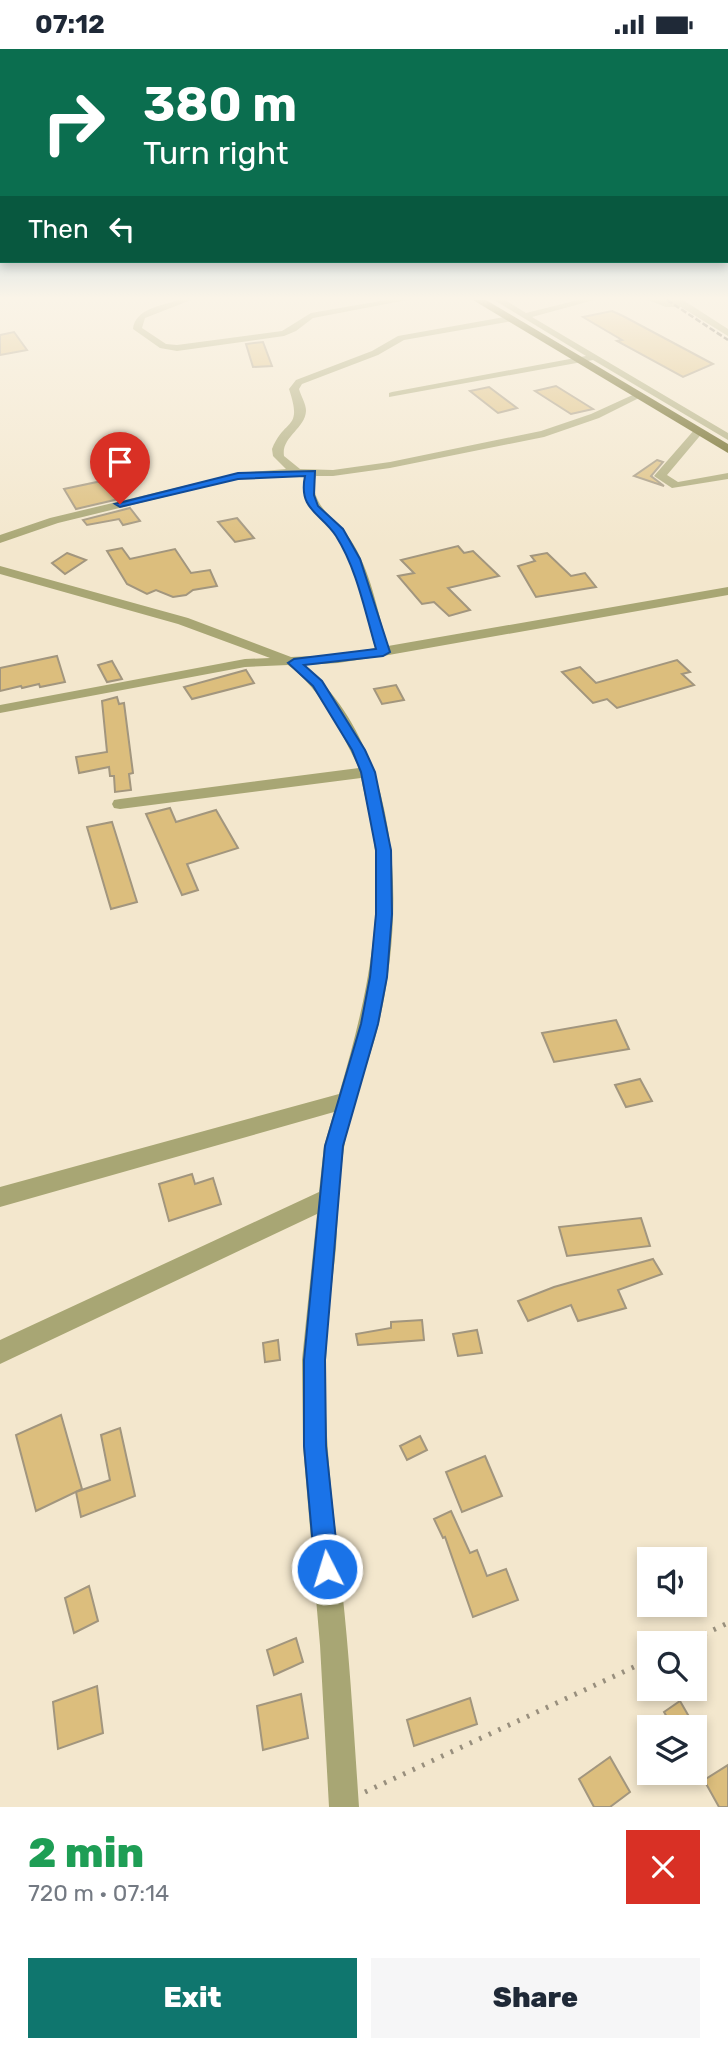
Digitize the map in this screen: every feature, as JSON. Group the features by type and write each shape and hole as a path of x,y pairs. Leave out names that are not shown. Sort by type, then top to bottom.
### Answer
{"highway":[{"path":"617,382 728,449"}],"street":[{"path":"297,472 285,461 278,443 301,414 294,389 299,382"},
{"path":"392,395 463,382"},
{"path":"637,382 728,437"},
{"path":"0,539 54,520 238,476 297,472 333,473 420,461 544,434 640,395"},
{"path":"699,431 660,476 676,485 728,476"},
{"path":"312,473 309,478 309,495 314,507 339,531 354,559 383,652"},
{"path":"0,570 183,621 245,642 294,663 318,684 336,711 368,772 383,850 384,914 379,977 372,1012 334,1146 314,1360 315,1446 334,1645 344,1804"},
{"path":"0,709 245,663 294,663 383,652 728,591"},
{"path":"120,804 368,772"},
{"path":"0,1197 346,1100"},
{"path":"0,1352 327,1199"}],"path":[{"path":"707,1633 728,1623"},
{"path":"344,1804 637,1666"}],"building":[{"path":"556,386 593,409 571,414 535,391"},
{"path":"489,387 517,408 498,413 470,391"},
{"path":"657,460 663,462 651,476 664,486 634,476"},
{"path":"113,462 133,484 116,488 123,498 76,509 64,489 106,480 94,466"},
{"path":"130,508 140,521 123,525 119,519 87,525 83,520"},
{"path":"237,518 254,538 235,542 218,522"},
{"path":"458,546 464,553 473,551 499,576 448,588 470,610 449,616 434,602 422,604 398,576 414,573 401,560"},
{"path":"122,548 130,559 175,549 191,573 210,570 217,586 173,597 156,590 147,594 127,584 107,551"},
{"path":"67,553 86,560 65,574 52,563"},
{"path":"547,553 571,576 585,573 596,587 536,597 518,566 535,561 531,556"},
{"path":"57,656 65,682 0,691 0,668"},
{"path":"677,660 690,672 682,674 694,685 617,708 607,699 593,703 562,672 580,667 596,683"},
{"path":"112,661 122,679 107,682 98,665"},
{"path":"246,670 254,683 192,699 184,687"},
{"path":"396,685 404,700 382,704 374,689"},
{"path":"117,697 119,704 124,703 133,773 129,774 131,790 115,792 114,776 110,776 109,767 79,773 76,757 107,752 102,701"},
{"path":"170,808 176,822 216,810 238,848 187,864 198,890 182,895 146,814"},
{"path":"112,822 137,902 111,909 87,827"},
{"path":"616,1020 629,1049 554,1062 542,1033"},
{"path":"640,1079 652,1101 626,1107 615,1085"},
{"path":"192,1174 195,1184 213,1178 221,1204 169,1221 159,1184"},
{"path":"641,1218 650,1246 567,1256 559,1227"},
{"path":"653,1259 662,1274 618,1290 626,1308 578,1321 571,1305 528,1321 518,1301 554,1287"},
{"path":"422,1320 424,1340 358,1345 356,1334 391,1328 391,1322"},
{"path":"477,1330 482,1353 458,1356 453,1334"},
{"path":"278,1340 280,1360 265,1362 263,1343"},
{"path":"61,1415 82,1489 36,1511 16,1435"},
{"path":"120,1428 135,1496 81,1517 76,1492 110,1480 101,1435"},
{"path":"420,1436 427,1450 407,1460 400,1446"},
{"path":"485,1456 502,1496 462,1512 446,1472"},
{"path":"451,1511 470,1553 477,1550 487,1576 506,1569 518,1600 473,1617 445,1537 443,1538 434,1519"},
{"path":"89,1586 98,1621 74,1633 65,1598"},
{"path":"296,1638 303,1662 274,1675 267,1650"},
{"path":"97,1686 103,1733 58,1749 53,1702"},
{"path":"301,1694 308,1738 263,1750 257,1706"},
{"path":"470,1698 477,1724 414,1746 407,1720"},
{"path":"680,1701 688,1715 666,1715 664,1712"},
{"path":"610,1757 630,1792 610,1807 594,1807 579,1779"},
{"path":"728,1765 728,1807 719,1807 707,1785 707,1778"}],"route":[{"path":"120,504 238,476 312,473 309,478 309,495 321,516 339,531 354,559 383,652 294,663 318,684 358,750 368,772 383,850 384,914 379,977 369,1024 334,1146 314,1360 315,1446 327,1569"}]}
